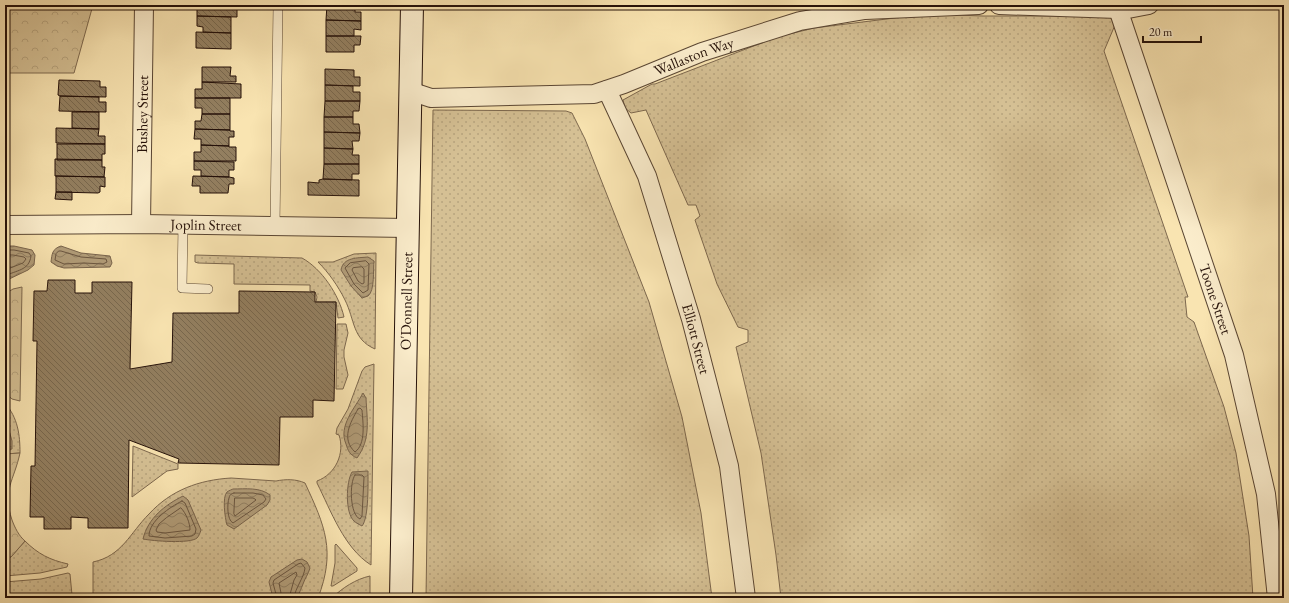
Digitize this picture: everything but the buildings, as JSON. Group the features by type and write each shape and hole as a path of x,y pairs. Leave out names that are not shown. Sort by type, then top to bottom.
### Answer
{"street":[{"name":"Bushey Street","path":"141,224 144,5"},
{"name":"O'Donnell Street","path":"401,598 412,5"},
{"name":"Wallaston Way","path":"410,91 431,98 594,94 702,52 800,21 865,10 979,5"},
{"path":"999,5 1118,9 1128,9 1149,5"},
{"name":"Toone Street","path":"1118,9 1234,354 1266,494 1277,598"},
{"name":"Elliott Street","path":"607,90 647,176 691,319 729,466 746,598"},
{"name":"Joplin Street","path":"5,225 183,224 408,228"}],"lane":[{"path":"275,226 278,5"},
{"path":"183,224 182,288 208,289"}],"green space":[{"path":"5,5 93,5 74,73 5,73"},
{"path":"927,14 983,16 1108,16 1114,20 1115,25 1104,51 1188,297 1185,297 1187,317 1194,322 1224,407 1236,453 1249,536 1253,598 781,598 761,453 736,347 748,342 748,330 738,327 717,284 695,220 700,216 696,205 688,205 646,110 631,113 625,108 623,100 652,84 777,37 814,28"},
{"path":"433,110 566,111 572,113 585,139 649,302 682,417 701,513 712,598 426,598"},
{"path":"376,253 375,349 362,340 358,334 342,295 330,275 318,262 333,262 354,254"},
{"path":"195,255 302,258 316,269 329,283 342,309 344,317 338,318 336,302 316,302 317,297 315,292 310,291 310,285 234,284 234,264 198,263 195,262"},
{"path":"22,287 20,401 12,399 5,393 5,294 13,289"},
{"path":"337,324 346,324 348,333 344,357 348,375 343,389 336,389"},
{"path":"374,364 371,565 353,549 346,539 333,517 317,481 324,478 334,468 340,456 341,442 339,435 336,434 337,428 348,409 362,371 365,367"},
{"path":"5,403 13,415 17,427 20,453 5,454"},
{"path":"133,446 178,464 178,469 167,471 132,497"},
{"path":"20,453 10,486 8,501 13,523 25,541 11,557 5,557 5,454"},
{"path":"231,478 276,481 291,480 305,483 318,512 326,539 326,566 318,598 93,595 93,562 111,555 125,543 142,521 158,506 176,493 186,488 208,481"},
{"path":"25,541 45,556 68,564 67,567 40,573 5,576 5,557 11,557"},
{"path":"336,544 357,568 357,571 331,586 335,563"},
{"path":"68,573 70,574 72,595 5,594 5,582 41,579"},
{"path":"370,576 370,598 332,598 350,584"},
{"path":"5,594 220,596 233,598 5,598"}],"water":[{"path":"5,246 14,246 32,250 35,255 34,265 28,270 5,281"},
{"path":"61,246 81,253 110,256 112,263 110,267 64,268 57,266 51,262 53,252"},
{"path":"368,257 374,261 373,285 368,296 362,298 351,286 341,270 342,266 348,260"},
{"path":"363,393 366,398 367,429 364,444 357,458 351,454 348,449 344,437 344,431 348,417"},
{"path":"5,416 12,441 12,449 5,450"},
{"path":"368,471 367,508 362,526 355,522 351,517 347,497 352,472"},
{"path":"233,489 257,490 266,492 270,495 270,500 267,505 234,529 227,525 224,508 225,495"},
{"path":"183,496 188,500 201,530 197,538 187,541 143,539 145,531 158,513"},
{"path":"302,559 307,562 310,568 297,597 273,598 269,582 271,577 297,560"}]}
